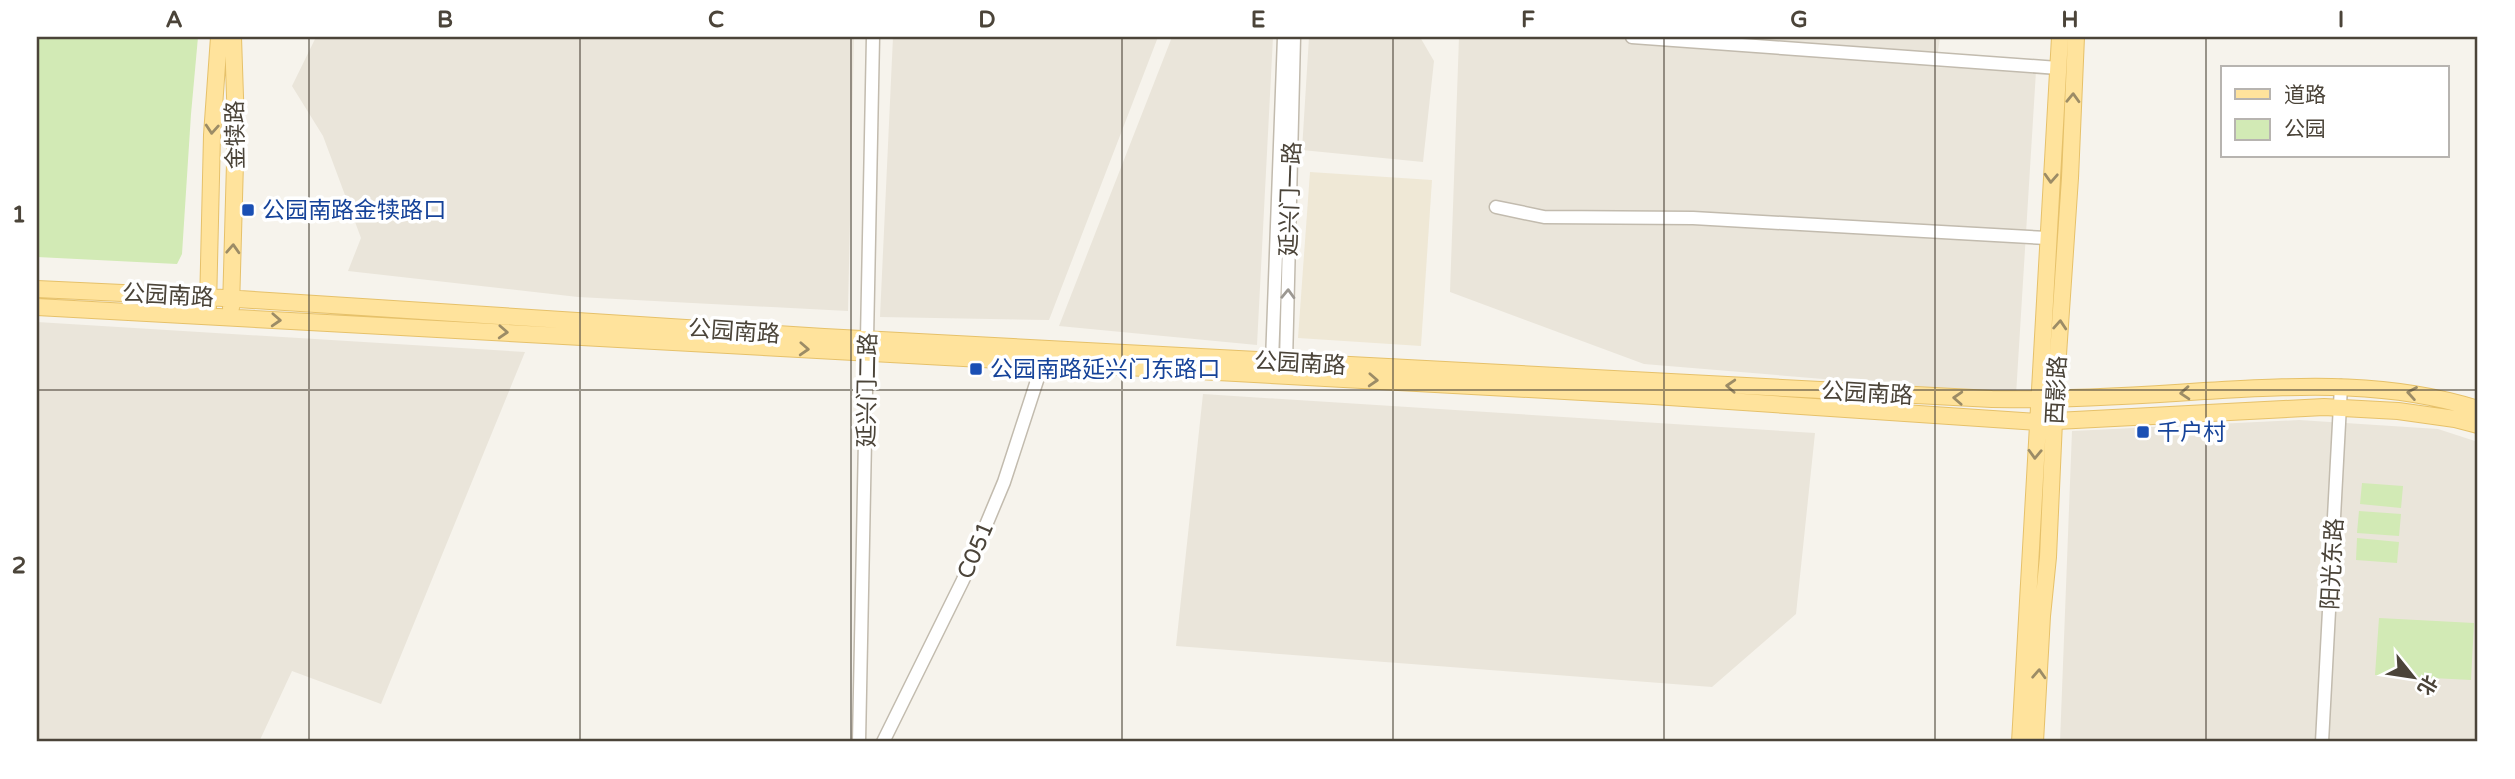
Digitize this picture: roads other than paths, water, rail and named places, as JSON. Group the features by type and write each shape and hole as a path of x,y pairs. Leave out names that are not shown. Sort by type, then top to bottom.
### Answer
{"main road":[{"name":"金犊路","path":"208,316 212,135 219,37"},
{"name":"金犊路","path":"230,317 236,126 233,37"},
{"name":"西影路","path":"2020,742 2060,37"},
{"name":"西影路","path":"2035,742 2048,557 2076,37"},
{"name":"公园南路","path":"37,289 232,298 868,347"},
{"name":"公园南路","path":"37,307 1045,356 2037,422 2324,407 2399,411 2478,425"},
{"name":"公园南路","path":"1045,356 1279,362 2038,400 2305,385 2340,386 2405,392 2478,409"}],"street":[{"name":"延兴门二路","path":"859,742 873,37"},
{"name":"延兴门一路","path":"1279,362 1284,37"},
{"name":"延兴门一路","path":"1279,362 1294,37"},
{"path":"1632,37 2058,68"},
{"path":"1496,207 1544,217 1693,218 2047,239"},
{"name":"C051","path":"884,742 963,580 1004,482 1045,356"},
{"name":"阳光东路","path":"2322,742 2340,386"}],"place":[{"name":"公园南路金犊路口","path":"248,210"},
{"name":"公园南路延兴门东路口","path":"976,369"},
{"name":"千户村","path":"2143,432"}]}
